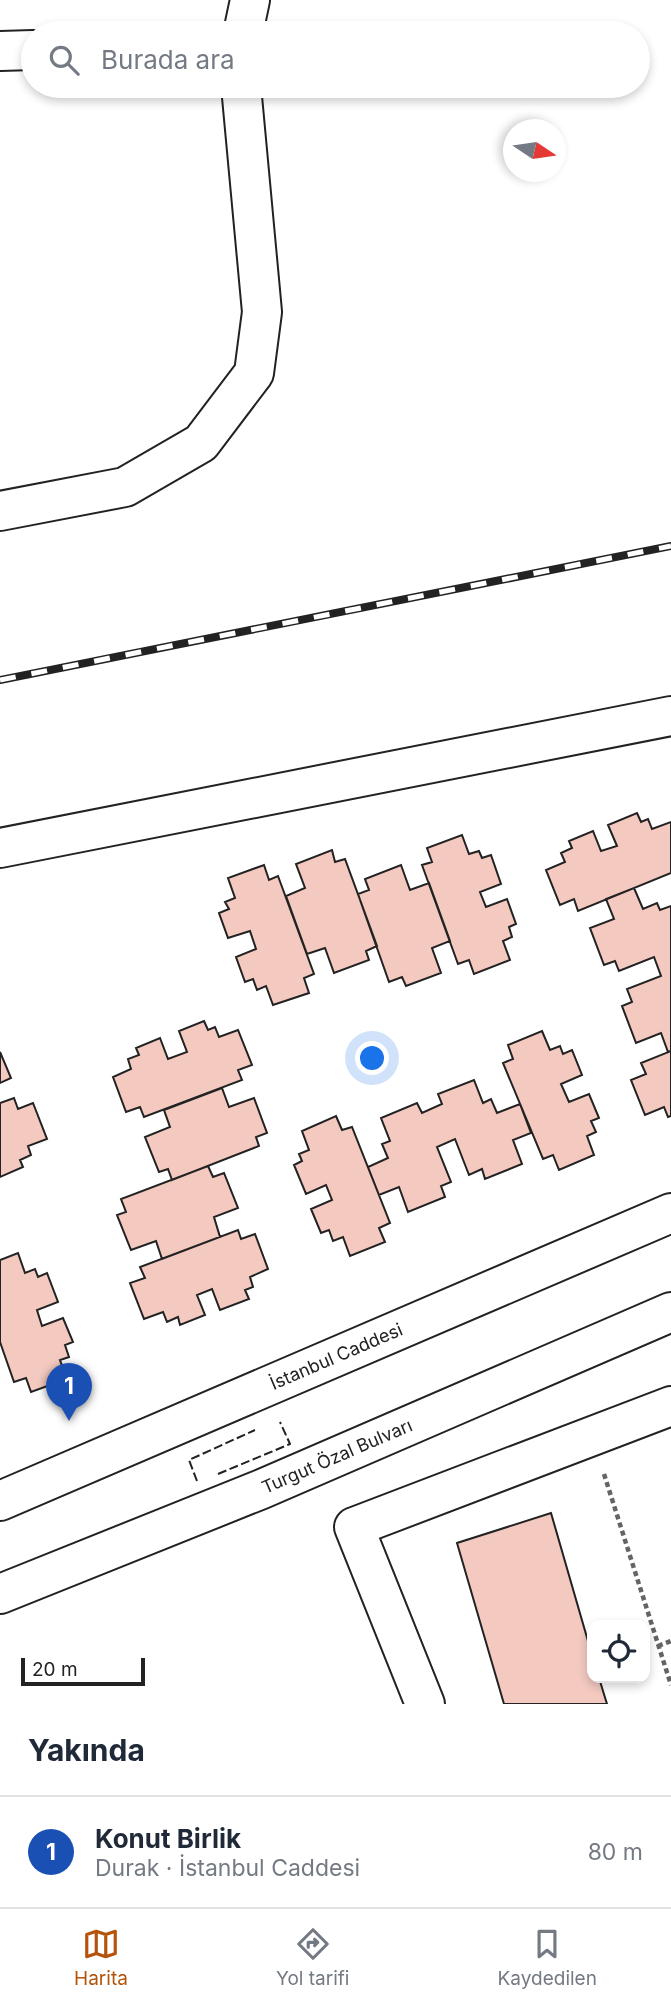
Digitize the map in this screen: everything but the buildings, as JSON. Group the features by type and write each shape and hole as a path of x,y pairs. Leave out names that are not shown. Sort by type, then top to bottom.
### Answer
{"main road":[{"path":"246,21 250,0"},
{"path":"0,51 21,50"},
{"path":"0,511 125,487 201,443 254,373 262,312 242,98"},
{"path":"0,848 671,716"},
{"name":"İstanbul Caddesi","path":"0,1502 671,1213"},
{"name":"Turgut Özal Bulvarı","path":"0,1594 262,1489 671,1312"},
{"path":"425,1704 354,1527 671,1406"}],"path":[{"path":"592,1436 671,1685"},
{"path":"658,1646 671,1641"}],"railway":[{"path":"0,680 671,546"}],"fence":[{"path":"218,1474 290,1444 280,1422"},
{"path":"197,1481 189,1460 255,1430"}],"place":[{"name":"Konut Birlik","path":"69,1421"}]}
